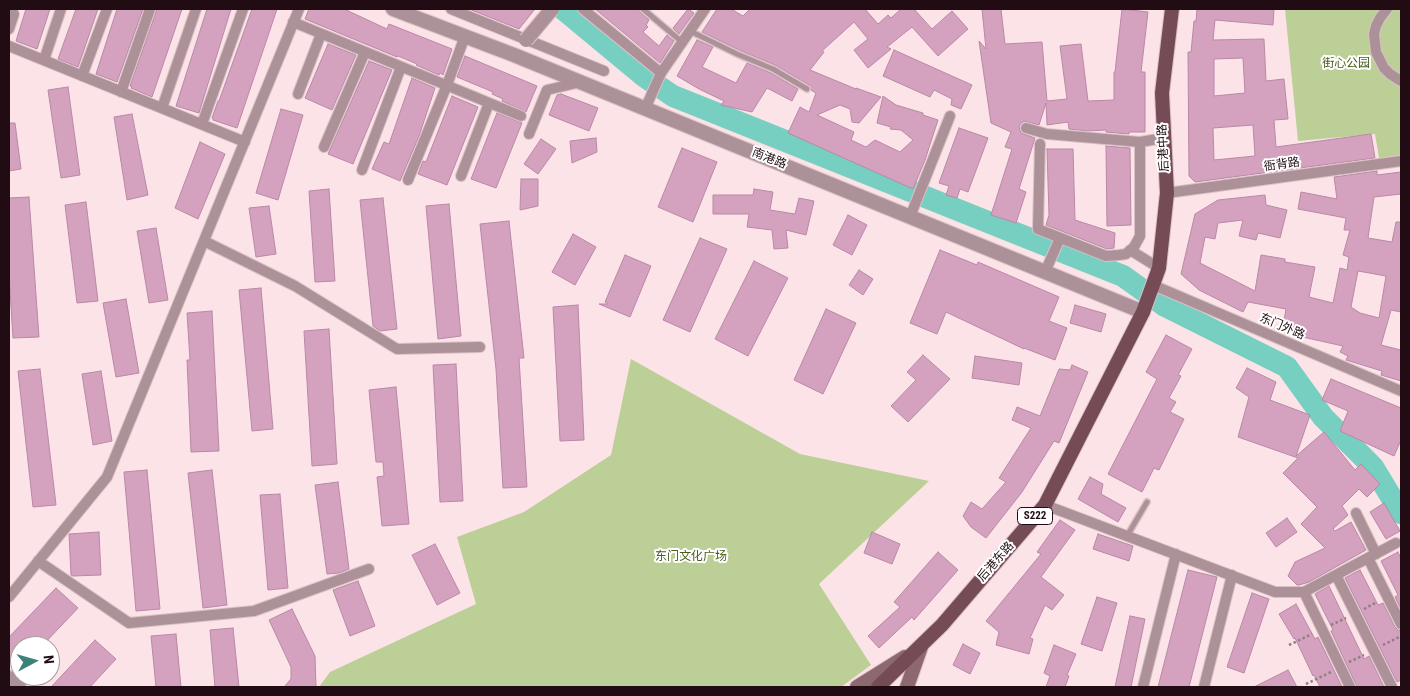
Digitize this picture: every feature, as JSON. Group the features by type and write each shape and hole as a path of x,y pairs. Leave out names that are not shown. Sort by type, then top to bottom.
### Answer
{"main road":[{"name":"后港中路","path":"1152,286 1159,268 1166,194 1162,92 1172,9"},
{"name":"S222","path":"1144,312 1152,286"},
{"name":"后港东路","path":"878,687 942,625 1045,504 1144,312"},
{"path":"856,687 920,647"},
{"path":"907,687 920,647"}],"street":[{"path":"9,29 14,14 11,9"},
{"path":"44,60 61,9"},
{"path":"82,76 107,9"},
{"path":"121,92 150,9"},
{"path":"162,108 196,9"},
{"path":"202,124 243,9"},
{"path":"9,596 107,477 299,9"},
{"name":"南港路","path":"393,9 581,82 1144,312"},
{"path":"451,9 604,72"},
{"path":"514,55 551,9"},
{"path":"583,9 661,74"},
{"path":"645,108 661,74 705,9"},
{"path":"1387,9 1376,26 1374,34 1376,52 1384,68 1401,81"},
{"path":"294,22 522,116"},
{"path":"298,94 321,34"},
{"path":"408,180 465,36"},
{"path":"9,46 245,142"},
{"path":"324,147 365,52"},
{"path":"362,170 402,67"},
{"path":"529,134 547,90 581,82"},
{"path":"460,176 489,103"},
{"path":"910,216 950,116"},
{"path":"1026,128 1047,134 1140,142 1164,138"},
{"path":"1040,144 1038,230 1106,256 1126,254 1134,247 1140,236 1140,142"},
{"name":"衙背路","path":"1166,194 1401,161"},
{"path":"1046,272 1060,238"},
{"path":"204,241 295,286 397,349 480,347"},
{"path":"1130,250 1159,268"},
{"name":"东门外路","path":"1152,286 1401,391"},
{"path":"1045,504 1275,592 1304,592 1396,543"},
{"path":"1356,513 1401,624"},
{"path":"1143,687 1176,554"},
{"path":"38,561 129,623 254,611 369,570"},
{"path":"1204,687 1232,575"},
{"path":"1336,575 1392,687"},
{"path":"1304,592 1350,687"},
{"path":"9,678 19,687"}],"lane":[{"path":"643,9 682,43"},
{"path":"690,30 737,54 773,69 807,89"},
{"path":"1127,536 1147,502"}],"path":[{"path":"1306,684 1401,636"}],"green space":[{"name":"街心公园","path":"1285,9 1401,9 1401,155 1379,158 1375,134 1298,141"},
{"name":"东门文化广场","path":"631,359 800,454 929,481 819,584 871,665 841,687 319,687 330,672 476,604 457,537 524,512 611,455"}],"building":[{"path":"26,9 50,9 37,49 16,41"},
{"path":"76,9 98,9 78,67 58,59"},
{"path":"117,9 143,9 117,82 96,74"},
{"path":"157,9 182,9 152,97 130,86"},
{"path":"207,9 231,9 199,113 176,106"},
{"path":"252,9 277,9 237,128 212,118"},
{"path":"309,9 344,9 387,29 389,24 452,49 443,75 440,73 439,75 398,56 305,19"},
{"path":"469,9 535,9 519,29"},
{"path":"595,9 639,9 649,20 646,25 648,27 643,32 659,46 667,35 674,41 660,63"},
{"path":"688,9 694,13 679,34 673,28"},
{"path":"717,9 731,9 743,16 750,9 865,9 878,24 888,15 891,18 901,9 914,9 932,29 952,11 968,29 938,56 912,27 887,47 891,49 868,68 854,50 868,39 854,22 822,51 824,52 810,70 881,97 859,123 852,122 850,109 840,105 817,115 854,132 851,140 866,147 875,140 900,152 913,140 901,130 890,129 891,127 877,123 883,96 896,105 923,113 923,115 938,120 913,189 788,133 800,107 809,112 816,93 811,90 809,85 775,65 702,32"},
{"path":"982,9 1001,9 1005,44 1042,42 1047,101 1067,99 1060,46 1081,44 1088,101 1114,100 1114,72 1122,9 1148,12 1141,72 1145,72 1145,132 1129,132 1129,134 1106,132 1106,130 1069,129 1068,122 1047,125 1046,103 1039,125 1025,121 1019,127 1021,133 1035,138 1019,189 1026,192 1016,223 991,215 1012,149 1005,147 1011,132 991,123 979,41 986,49"},
{"path":"1197,9 1274,9 1273,25 1215,20 1213,40 1264,39 1266,81 1284,79 1288,119 1274,120 1276,147 1371,134 1375,158 1195,182 1189,176 1188,52 1191,52 1194,21 1196,21","holes":["1243,58 1245,93 1214,96 1214,59","1253,125 1255,156 1214,160 1213,128"]},
{"path":"697,40 713,47 702,67 736,83 747,63 771,73 798,89 792,101 767,88 752,112 721,105 724,101 677,76"},
{"path":"328,44 356,55 332,110 305,98"},
{"path":"894,50 972,85 961,109 951,105 952,99 934,90 930,97 883,76"},
{"path":"465,56 537,86 526,112 502,101 503,99 492,94 493,92 457,77"},
{"path":"369,61 392,70 353,164 328,154"},
{"path":"412,78 435,88 419,136 400,181 372,169 384,142 389,144"},
{"path":"68,87 80,175 61,178 48,90"},
{"path":"561,94 598,108 589,131 549,115 557,95"},
{"path":"452,96 478,107 447,185 418,174 423,161 426,162"},
{"path":"281,109 303,115 278,200 256,193"},
{"path":"497,113 522,123 496,188 471,179"},
{"path":"132,114 148,195 127,200 114,117"},
{"path":"9,123 15,123 21,169 9,171"},
{"path":"959,128 988,138 968,192 960,189 957,198 946,195 949,186 939,183"},
{"path":"596,138 597,152 572,163 570,141"},
{"path":"541,139 556,149 538,174 524,164"},
{"path":"200,142 225,154 198,219 175,208"},
{"path":"1106,146 1130,148 1131,225 1107,226"},
{"path":"682,148 717,162 693,222 658,207"},
{"path":"1047,149 1073,149 1075,220 1115,233 1114,248 1107,249 1046,225 1049,215"},
{"path":"1377,171 1377,175 1401,172 1401,194 1374,197 1368,238 1392,242 1396,222 1401,222 1401,312 1391,310 1381,345 1401,350 1401,381 1381,375 1382,371 1346,360 1348,356 1340,352 1343,346 1298,336 1283,326 1286,309 1248,302 1243,312 1199,290 1181,274 1195,214 1218,200 1265,195 1266,205 1287,210 1280,238 1258,233 1256,240 1239,236 1243,220 1218,223 1215,239 1205,237 1200,263 1255,291 1261,255 1285,259 1285,262 1315,267 1309,297 1333,303 1340,268 1347,270 1349,257 1343,255 1350,230 1344,230 1346,218 1298,209 1301,192 1337,199 1334,177","holes":["1358,271 1386,276 1379,318 1360,313 1351,307"]},
{"path":"521,179 538,179 538,206 520,210"},
{"path":"329,189 335,281 315,282 309,191"},
{"path":"754,189 773,192 770,210 795,214 799,198 814,201 806,235 786,230 788,248 774,249 772,230 747,227 749,214 713,214 713,195 753,195"},
{"path":"29,197 39,337 13,338 9,275 9,198"},
{"path":"383,198 397,329 380,331 373,326 360,200"},
{"path":"86,202 98,301 77,303 65,205"},
{"path":"449,204 461,336 438,339 426,206"},
{"path":"269,206 276,254 256,257 249,208"},
{"path":"848,215 867,225 852,255 833,245"},
{"path":"509,221 524,358 519,358 527,487 503,488 496,369 480,224"},
{"path":"156,228 168,300 149,303 137,231"},
{"path":"573,234 596,247 575,285 552,272"},
{"path":"700,238 727,249 690,332 663,320"},
{"path":"940,250 977,265 978,262 1059,297 1049,321 1067,328 1055,360 1024,349 946,312 937,334 910,323"},
{"path":"625,255 651,266 630,317 599,304 608,304 605,302"},
{"path":"754,261 788,278 748,356 715,339"},
{"path":"859,270 873,279 863,295 849,285"},
{"path":"261,288 273,429 252,431 239,290"},
{"path":"126,299 139,373 116,377 103,303"},
{"path":"578,305 584,440 560,441 553,307"},
{"path":"1075,305 1106,314 1101,332 1070,323"},
{"path":"826,309 856,323 823,394 794,380"},
{"path":"212,311 219,451 191,452 187,360 190,360 187,313"},
{"path":"329,329 337,464 312,466 304,331"},
{"path":"1166,335 1192,349 1178,375 1181,376 1169,398 1176,402 1170,412 1184,419 1159,470 1154,468 1142,492 1108,474 1157,379 1146,372"},
{"path":"923,355 950,379 908,422 891,406 916,380 907,372"},
{"path":"975,356 1022,363 1019,385 972,378"},
{"path":"456,364 463,501 440,502 433,365"},
{"path":"1072,365 1088,372 1059,443 1054,441 1022,492 986,538 971,527 963,516 971,502 982,509 1006,482 999,478 1031,428 1012,420 1017,407 1040,416 1059,369 1070,370"},
{"path":"1247,368 1276,382 1270,400 1310,415 1296,456 1324,432 1355,470 1361,464 1380,484 1367,497 1359,489 1342,506 1348,515 1333,529 1335,531 1351,522 1366,550 1309,582 1299,585 1288,576 1295,562 1325,548 1301,524 1317,507 1283,473 1298,458 1238,437 1249,397 1236,388"},
{"path":"40,369 56,505 33,507 18,371"},
{"path":"101,371 112,441 93,445 82,374"},
{"path":"1331,379 1401,408 1401,440 1394,456 1340,431 1348,411 1322,400"},
{"path":"396,387 409,524 382,526 377,477 384,476 383,462 376,462 369,390"},
{"path":"147,470 160,609 136,611 124,472"},
{"path":"212,470 227,605 203,608 188,473"},
{"path":"1090,477 1103,484 1101,494 1126,508 1118,522 1078,499"},
{"path":"338,482 349,569 339,573 327,574 315,485"},
{"path":"280,494 288,588 268,590 260,495"},
{"path":"1384,503 1400,531 1386,539 1370,512"},
{"path":"1287,518 1297,532 1276,547 1266,533"},
{"path":"1060,520 1075,530 1041,577 1064,595 1052,610 1045,605 1030,638 1033,639 1029,654 996,645 999,632 986,621 1041,554 1037,552"},
{"path":"99,532 101,575 71,575 69,534"},
{"path":"872,532 900,544 892,564 864,553"},
{"path":"1098,534 1133,546 1129,561 1093,549"},
{"path":"435,544 460,593 437,605 412,555"},
{"path":"938,552 958,570 914,620 912,617 879,648 868,636 900,607 894,602"},
{"path":"1398,552 1401,559 1401,609 1395,597 1398,595 1381,561"},
{"path":"1188,570 1217,577 1189,687 1158,687"},
{"path":"1360,570 1378,605 1383,603 1395,627 1401,631 1401,680 1397,682 1345,578"},
{"path":"358,581 375,626 350,636 333,590"},
{"path":"1329,586 1364,659 1369,656 1384,687 1357,687 1331,631 1333,630 1315,594"},
{"path":"56,588 78,608 51,636 10,636 10,657 9,637"},
{"path":"1252,593 1269,599 1244,673 1227,667"},
{"path":"1097,597 1117,603 1102,651 1081,644"},
{"path":"1296,604 1315,639 1318,637 1342,687 1320,687 1313,676 1295,638 1279,614"},
{"path":"292,609 315,656 316,687 284,687 291,679 291,667 269,620"},
{"path":"1130,616 1145,619 1131,687 1115,687"},
{"path":"233,628 239,687 215,687 210,630"},
{"path":"176,634 181,687 156,687 151,636"},
{"path":"95,640 116,659 90,687 51,687 60,686 60,677"},
{"path":"963,644 980,653 970,674 953,665"},
{"path":"1054,645 1076,654 1067,675 1069,676 1065,687 1046,687 1050,676 1044,673"},
{"path":"1288,670 1297,687 1254,687"}],"waterway":[{"path":"563,9 645,77 673,96 1123,276 1165,306 1287,367 1323,417 1373,467 1401,513"}]}
